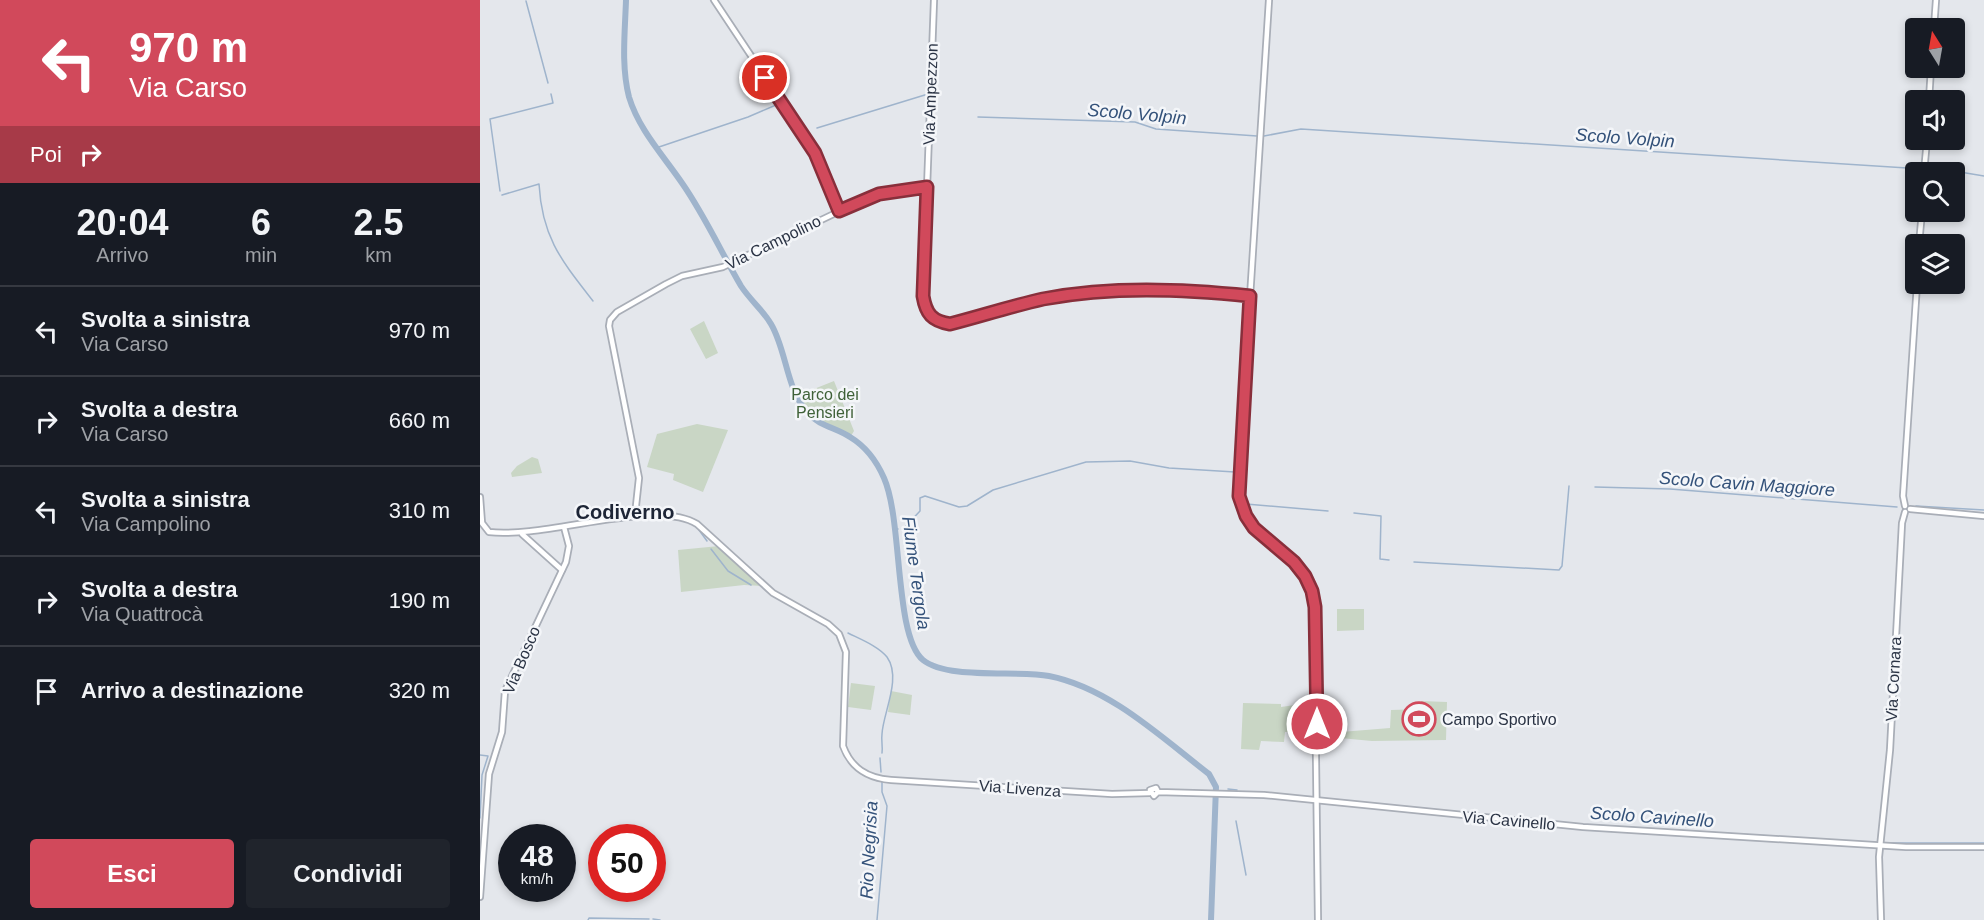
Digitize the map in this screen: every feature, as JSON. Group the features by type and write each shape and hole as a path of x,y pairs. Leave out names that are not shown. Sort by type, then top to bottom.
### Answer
{"street":[{"path":"714,0 809,142 839,211"},
{"name":"Via Ampezzon","path":"934,0 923,296 925,310 930,317 950,324 1043,299 1099,292 1174,290 1250,296"},
{"path":"1269,0 1238,491 1250,522 1299,568 1314,598 1318,920"},
{"path":"1935,18 1936,0"},
{"name":"Via Campolino","path":"635,515 639,478 609,323 617,312 682,276 726,266 879,194 927,187"},
{"name":"Via Cornara","path":"1881,920 1880,846 1888,767 1901,534 1907,509 1903,496 1916,294"},
{"path":"480,497 482,523 489,532 533,532 635,515"},
{"path":"1907,509 1984,516"},
{"name":"Via Livenza","path":"635,515 683,518 697,524 773,593 828,624 841,637 846,652 841,733 845,753 862,772 891,780 1112,794 1150,793 1154,787 1158,792 1220,792 1318,801"},
{"name":"Via Bosco","path":"480,897 489,774 500,744 505,691 562,570 569,546 564,527"},
{"path":"533,532 533,542"},
{"path":"521,533 562,570"},
{"name":"Via Cavinello","path":"1318,801 1583,827 1880,846 1984,847"}],"green space":[{"path":"704,321 718,353 706,359 690,329"},
{"name":"Parco dei Pensieri","path":"834,381 854,431 851,436 821,420 799,395"},
{"path":"697,424 728,430 703,492 673,480 674,474 647,467 657,434"},
{"path":"532,457 538,459 542,473 512,477 511,473 517,466"},
{"path":"719,546 763,586 744,585 681,592 678,550"},
{"path":"1337,609 1364,609 1364,630 1337,631"},
{"path":"851,683 875,686 871,710 848,707"},
{"path":"891,691 912,695 910,715 888,712"},
{"name":"Campo Sportivo","path":"1421,701 1447,702 1446,740 1372,741 1340,738 1341,732 1390,728 1391,710 1421,709"},
{"path":"1243,703 1281,704 1281,707 1295,705 1296,732 1285,732 1284,742 1261,741 1259,750 1241,749"}],"waterway":[{"name":"Fiume Tergola","path":"626,0 625,73 633,109 652,142 706,221 741,286 771,324 801,404 817,421 845,434 861,445 874,460 884,478 894,521 907,627 914,647 923,660 949,670 1049,676 1093,691 1154,730 1209,774 1216,787 1211,920"},
{"name":"Rio Negrisia","path":"526,1 548,83"},
{"name":"Rio Negrisia","path":"500,191 490,119 553,103 551,94"},
{"name":"Scolo Volpin","path":"817,128 928,94"},
{"name":"Scolo Volpin","path":"656,148 748,117 776,105"},
{"name":"Scolo Volpin","path":"978,117 1135,122 1156,129 1257,136"},
{"name":"Scolo Volpin","path":"1264,136 1301,129 1954,171 1984,176"},
{"name":"Rio Negrisia","path":"502,195 539,184 544,219 549,234 563,261 593,301"},
{"name":"Scolo Cavin Maggiore","path":"905,527 920,511 920,498 925,496 959,507 967,506 993,490 1086,462 1130,461 1169,468 1235,472 1237,503"},
{"name":"Scolo Cavin Maggiore","path":"1414,562 1559,570 1562,566 1569,486"},
{"name":"Scolo Cavin Maggiore","path":"1595,487 1670,489 1897,507"},
{"name":"Scolo Cavin Maggiore","path":"1246,504 1328,511"},
{"name":"Scolo Cavin Maggiore","path":"1916,506 1984,510"},
{"name":"Scolo Cavin Maggiore","path":"1354,513 1381,516 1380,559 1389,560"},
{"name":"Rio Negrisia","path":"699,530 707,541"},
{"name":"Rio Negrisia","path":"711,549 728,571 751,585"},
{"name":"Rio Negrisia","path":"848,633 879,649 891,665 892,685 883,726 882,753"},
{"path":"480,755 488,756 482,775 480,818"},
{"name":"Rio Negrisia","path":"880,758 881,772"},
{"name":"Rio Negrisia","path":"877,920 887,806 882,792 882,781"},
{"name":"Scolo Cavinello","path":"1228,789 1237,790"},
{"path":"1236,821 1246,875"},
{"name":"Scolo Cavinello","path":"1608,826 1878,843"},
{"name":"Scolo Cavinello","path":"1883,843 1984,843"},
{"path":"588,920 589,918 649,919"},
{"path":"653,919 660,920"}],"place":[{"name":"Campo Sportivo","path":"1419,719"}],"district":[{"name":"Codiverno","path":"625,512"}],"route":[{"path":"765,78 815,153 839,211 879,194 927,187 923,296 925,310 930,317 942,323 950,324 1043,299 1099,292 1174,290 1250,296 1238,491 1240,502 1250,522 1258,532 1294,562 1305,576 1312,591 1315,607 1317,724"}]}
